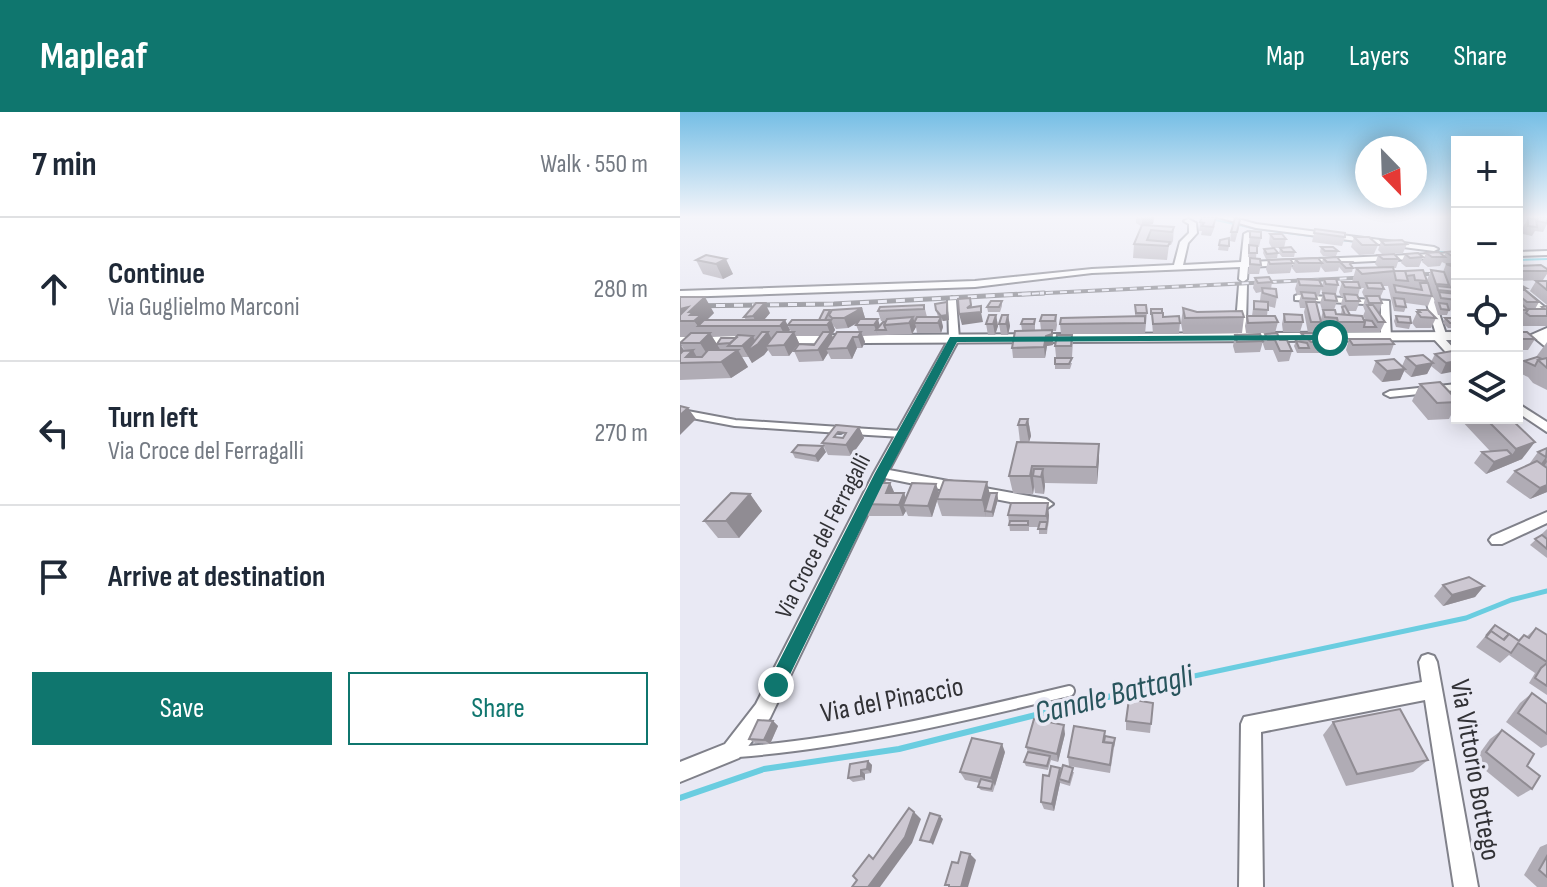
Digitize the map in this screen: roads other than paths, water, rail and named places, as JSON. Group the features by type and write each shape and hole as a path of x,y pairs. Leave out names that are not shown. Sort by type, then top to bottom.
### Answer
{"street":[{"path":"1178,267 1181,253"},
{"path":"1244,337 1241,323 1245,253"},
{"path":"680,294 954,293 1092,271 1451,254"},
{"path":"1423,280 1439,337 1452,352"},
{"path":"954,293 954,339"},
{"path":"1523,293 1547,314"},
{"path":"1298,298 1386,303 1386,337"},
{"path":"1523,334 1544,337"},
{"path":"680,340 1451,336"},
{"name":"Via Croce del Ferragalli","path":"732,751 763,711 881,473 954,339"},
{"path":"1390,394 1451,388"},
{"path":"1523,411 1547,428"},
{"path":"881,473 1046,504"},
{"path":"1497,540 1547,517"},
{"name":"Via Vittorio Bottego","path":"1428,662 1466,887"},
{"path":"1251,887 1251,724 1433,689"},
{"name":"Via del Pinaccio","path":"680,772 732,751"}],"lane":[{"path":"687,414 735,423 902,434"},
{"name":"Via del Pinaccio","path":"732,751 786,748 958,717 1069,691"}],"waterway":[{"path":"1523,260 1547,259"},
{"name":"Canale Battagli","path":"1166,682 1466,618 1511,600 1547,591"},
{"name":"Canale Battagli","path":"680,798 764,769 899,749 1176,680"}],"railway":[{"path":"1401,275 1451,273"},
{"path":"1030,294 1373,277"},
{"path":"1030,294 1044,293"},
{"path":"680,306 834,304 1030,294"},
{"path":"1004,295 1030,294"}]}
